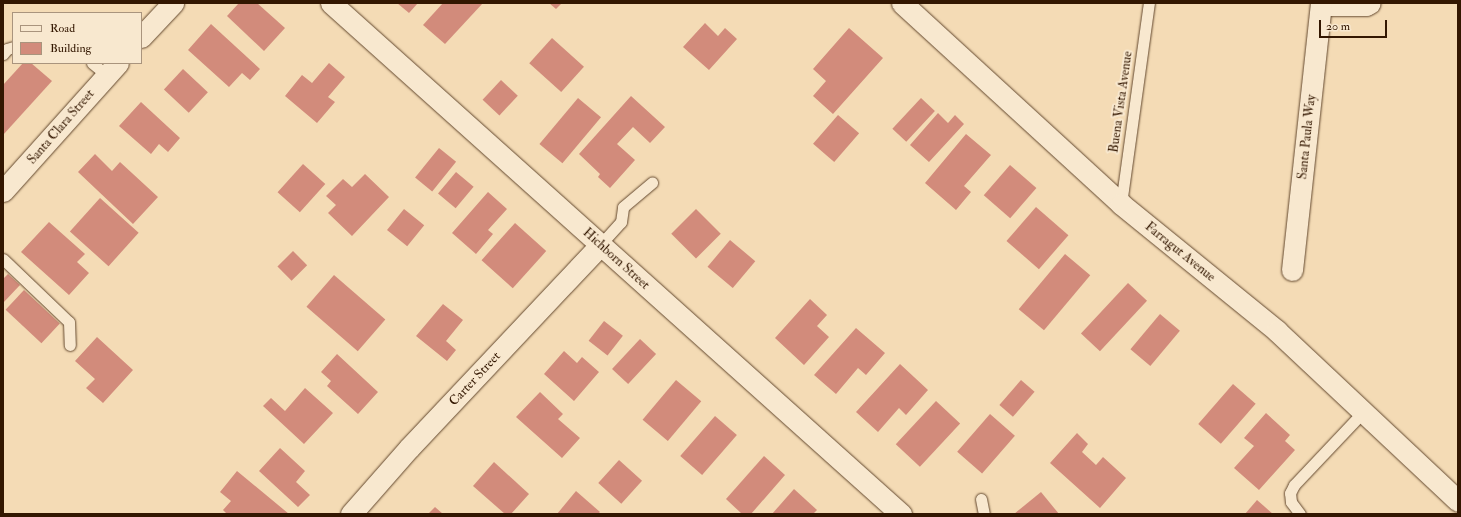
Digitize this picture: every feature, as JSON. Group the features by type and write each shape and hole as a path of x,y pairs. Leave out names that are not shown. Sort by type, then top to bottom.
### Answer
{"street":[{"path":"142,36 173,3"},
{"name":"Hichborn Street","path":"331,3 901,514"},
{"name":"Farragut Avenue","path":"902,3 1121,204 1277,331 1458,501"},
{"path":"1322,4 1366,5 1370,3"},
{"name":"Santa Paula Way","path":"1292,270 1322,4"},
{"name":"Santa Clara Street","path":"3,191 106,67"},
{"name":"Carter Street","path":"351,514 409,448 600,245"}],"lane":[{"name":"Buena Vista Avenue","path":"1121,204 1149,3"},
{"path":"3,54 7,49 12,47"},
{"path":"600,245 621,222 623,207 652,183"},
{"path":"3,259 69,322 70,345"},
{"path":"1300,514 1291,502 1290,493 1294,485 1363,412"},
{"path":"982,499 984,514"}],"building":[{"path":"239,3 257,3 285,28 264,51 227,16"},
{"path":"397,3 418,3 409,13"},
{"path":"443,3 483,3 445,44 423,25"},
{"path":"549,3 562,3 556,9"},
{"path":"705,23 718,36 725,28 737,39 709,70 683,47"},
{"path":"211,24 260,69 250,80 242,73 229,87 188,50"},
{"path":"849,28 883,58 833,114 813,96 826,81 813,69"},
{"path":"552,38 584,67 561,92 529,63"},
{"path":"329,63 345,77 328,97 335,102 317,123 285,96 302,75 312,83"},
{"path":"22,64 32,64 52,81 3,135 3,85"},
{"path":"183,69 208,92 189,113 164,89"},
{"path":"501,80 518,96 499,115 483,100"},
{"path":"631,96 665,127 650,143 633,127 617,144 635,160 610,188 598,177 600,174 579,154"},
{"path":"578,98 601,117 562,163 539,144"},
{"path":"921,98 935,111 906,142 892,129"},
{"path":"141,102 180,138 168,152 159,144 151,154 119,126"},
{"path":"938,113 948,123 955,115 964,124 929,162 910,145"},
{"path":"838,115 859,133 834,162 813,144"},
{"path":"966,134 991,155 964,186 971,192 956,210 925,183"},
{"path":"439,148 456,162 432,191 415,178"},
{"path":"95,154 112,171 120,162 158,197 133,224 78,172"},
{"path":"303,164 325,184 300,212 278,192"},
{"path":"1010,165 1036,188 1010,218 984,195"},
{"path":"456,172 474,187 456,208 438,193"},
{"path":"365,174 389,197 352,236 328,213 336,205 326,196 343,179 352,187"},
{"path":"488,192 507,209 488,230 493,234 476,254 452,233"},
{"path":"100,198 139,233 109,266 70,231"},
{"path":"1036,207 1068,235 1039,269 1006,241"},
{"path":"404,209 424,225 407,246 387,230"},
{"path":"696,209 721,234 696,258 671,234"},
{"path":"49,222 85,254 77,262 89,273 69,295 21,252"},
{"path":"515,223 546,251 513,288 482,260"},
{"path":"730,240 755,261 733,288 708,267"},
{"path":"293,251 307,265 292,281 277,267"},
{"path":"1065,254 1090,275 1044,330 1019,309"},
{"path":"8,274 20,285 3,303 3,279"},
{"path":"334,275 385,320 358,351 306,307"},
{"path":"1128,283 1147,301 1100,351 1081,333"},
{"path":"24,290 60,323 41,343 6,310"},
{"path":"810,299 827,315 817,326 829,337 804,365 775,338"},
{"path":"443,304 463,320 446,341 456,350 447,361 416,336"},
{"path":"1160,314 1180,331 1150,366 1130,349"},
{"path":"604,321 623,336 608,355 589,341"},
{"path":"856,328 885,353 866,375 858,368 836,394 814,375"},
{"path":"97,337 133,370 103,403 86,388 95,379 75,361"},
{"path":"640,339 656,354 628,384 612,369"},
{"path":"564,351 577,363 582,357 599,372 574,401 544,374"},
{"path":"337,354 378,392 358,414 327,386 331,381 321,372"},
{"path":"900,364 928,390 906,415 899,408 878,432 856,412"},
{"path":"676,380 701,401 668,441 643,420"},
{"path":"1021,380 1035,392 1013,417 999,405"},
{"path":"1233,384 1256,404 1221,444 1198,424"},
{"path":"305,388 333,413 304,444 263,406 271,398 285,411"},
{"path":"540,392 563,414 558,419 580,438 562,458 516,417"},
{"path":"936,401 960,424 920,467 896,444"},
{"path":"1266,413 1290,435 1285,441 1295,450 1259,490 1234,468 1254,446 1244,438"},
{"path":"990,414 1015,436 982,473 957,452"},
{"path":"715,416 737,435 702,475 680,456"},
{"path":"1077,433 1088,444 1082,452 1096,465 1103,457 1126,478 1100,508 1050,463"},
{"path":"280,448 305,471 296,482 310,495 298,507 259,471"},
{"path":"764,456 785,475 751,514 742,514 726,499"},
{"path":"619,460 642,481 621,504 598,483"},
{"path":"494,462 529,494 511,514 505,514 473,486"},
{"path":"237,471 289,514 227,514 223,510 231,501 220,492"},
{"path":"794,489 817,510 813,514 772,514"},
{"path":"576,491 600,512 598,514 557,514"},
{"path":"1041,492 1059,514 1014,514"},
{"path":"1257,500 1273,514 1245,514"},
{"path":"435,507 443,514 428,514"}]}
